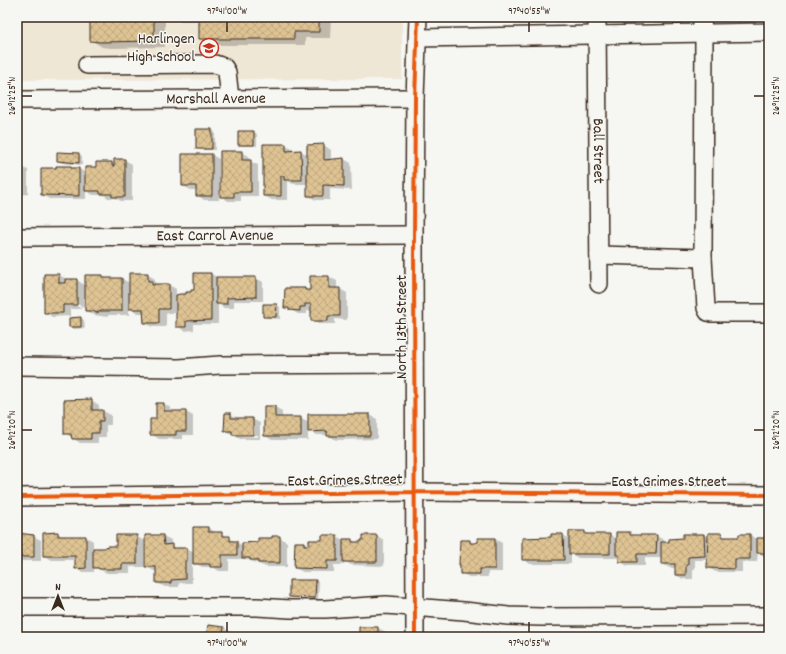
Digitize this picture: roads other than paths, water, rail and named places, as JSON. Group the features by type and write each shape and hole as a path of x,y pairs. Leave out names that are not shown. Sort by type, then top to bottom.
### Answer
{"street":[{"name":"North 13th Street","path":"415,637 414,235 415,98 418,17"},
{"name":"Ball Street","path":"597,17 599,284"},
{"path":"418,38 597,36 703,25 769,32"},
{"path":"703,25 703,258 708,312 769,313"},
{"path":"87,65 215,64 224,67 227,72 230,98"},
{"name":"Marshall Avenue","path":"17,100 415,98"},
{"name":"East Carrol Avenue","path":"17,237 414,235"},
{"path":"599,255 703,258"},
{"path":"17,366 180,368 220,365 414,364"},
{"name":"East Grimes Street","path":"17,497 415,492 769,495"},
{"path":"17,607 257,607 325,609 386,605 508,616 541,617 769,616"}],"place":[{"name":"Harlingen High School","path":"209,48"}]}
